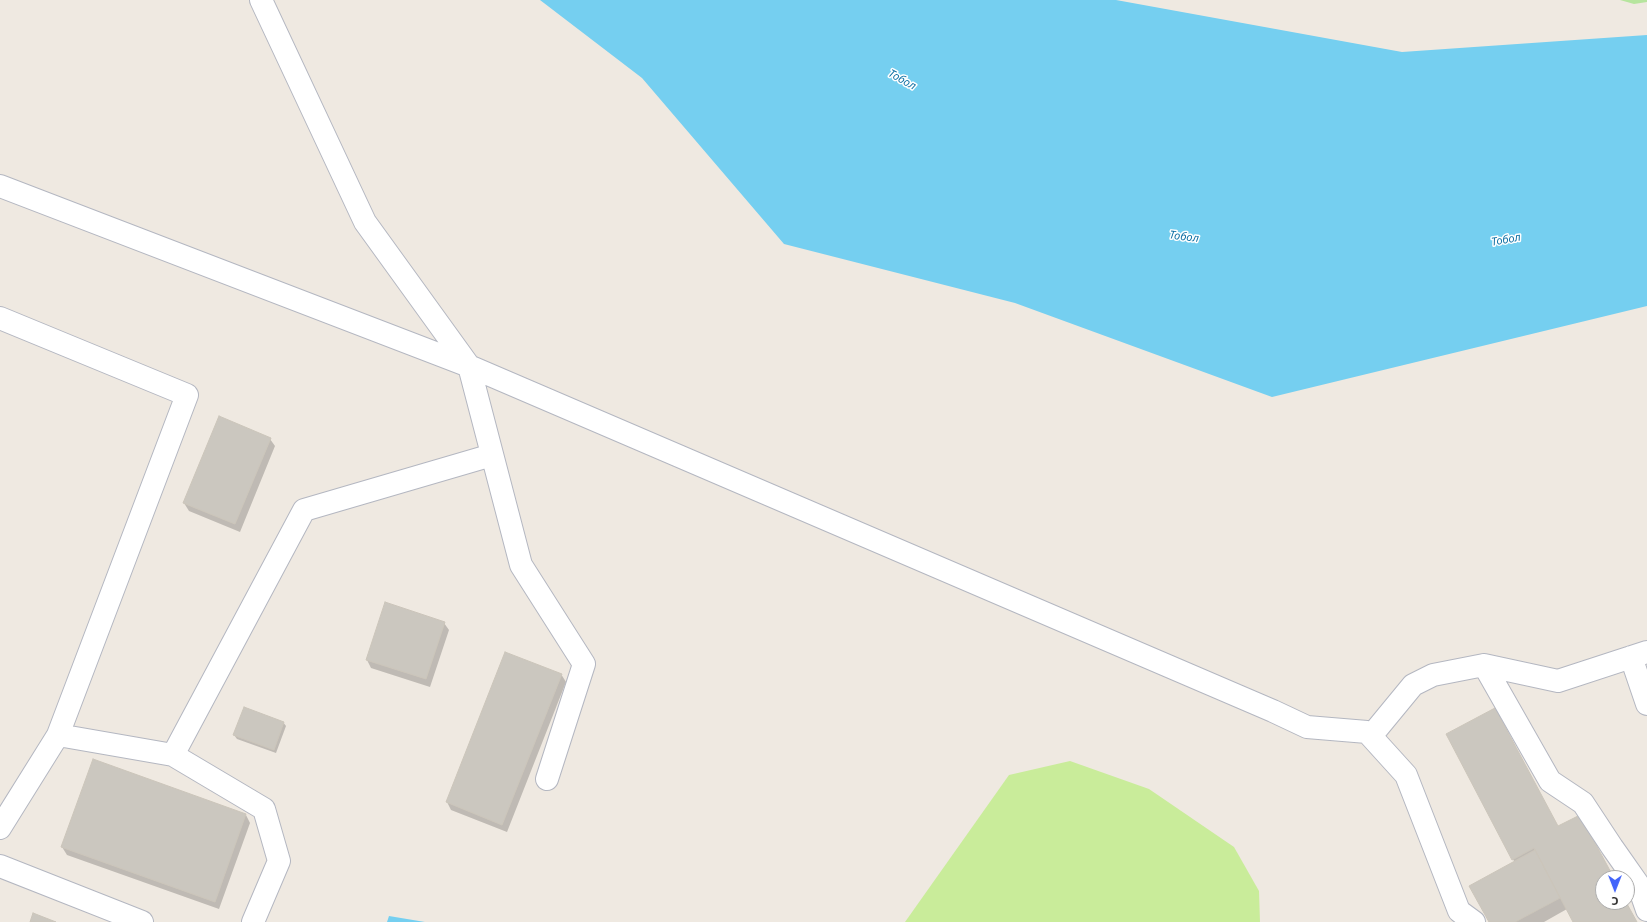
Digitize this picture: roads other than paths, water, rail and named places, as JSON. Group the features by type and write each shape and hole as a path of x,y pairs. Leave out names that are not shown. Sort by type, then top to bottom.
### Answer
{"lane":[{"path":"261,0 365,222 469,366 521,565 584,664 547,779"},
{"path":"0,186 469,366 1274,710 1307,727 1367,732 1406,775 1459,911 1474,922"},
{"path":"0,318 187,395 58,734 0,828"},
{"path":"173,755 304,510 492,455"},
{"path":"1371,736 1413,685 1433,675 1484,666 1558,680 1639,655 1647,704"},
{"path":"1484,666 1550,781 1583,803 1638,884 1647,910"},
{"path":"58,734 173,755 264,809 279,861 253,922"},
{"path":"0,866 142,922"}],"water":[{"name":"Тобол","path":"540,0 1116,0 1402,52 1647,35 1647,306 1272,397 1015,303 784,244 642,78"},
{"path":"389,916 425,922 387,922"}]}
